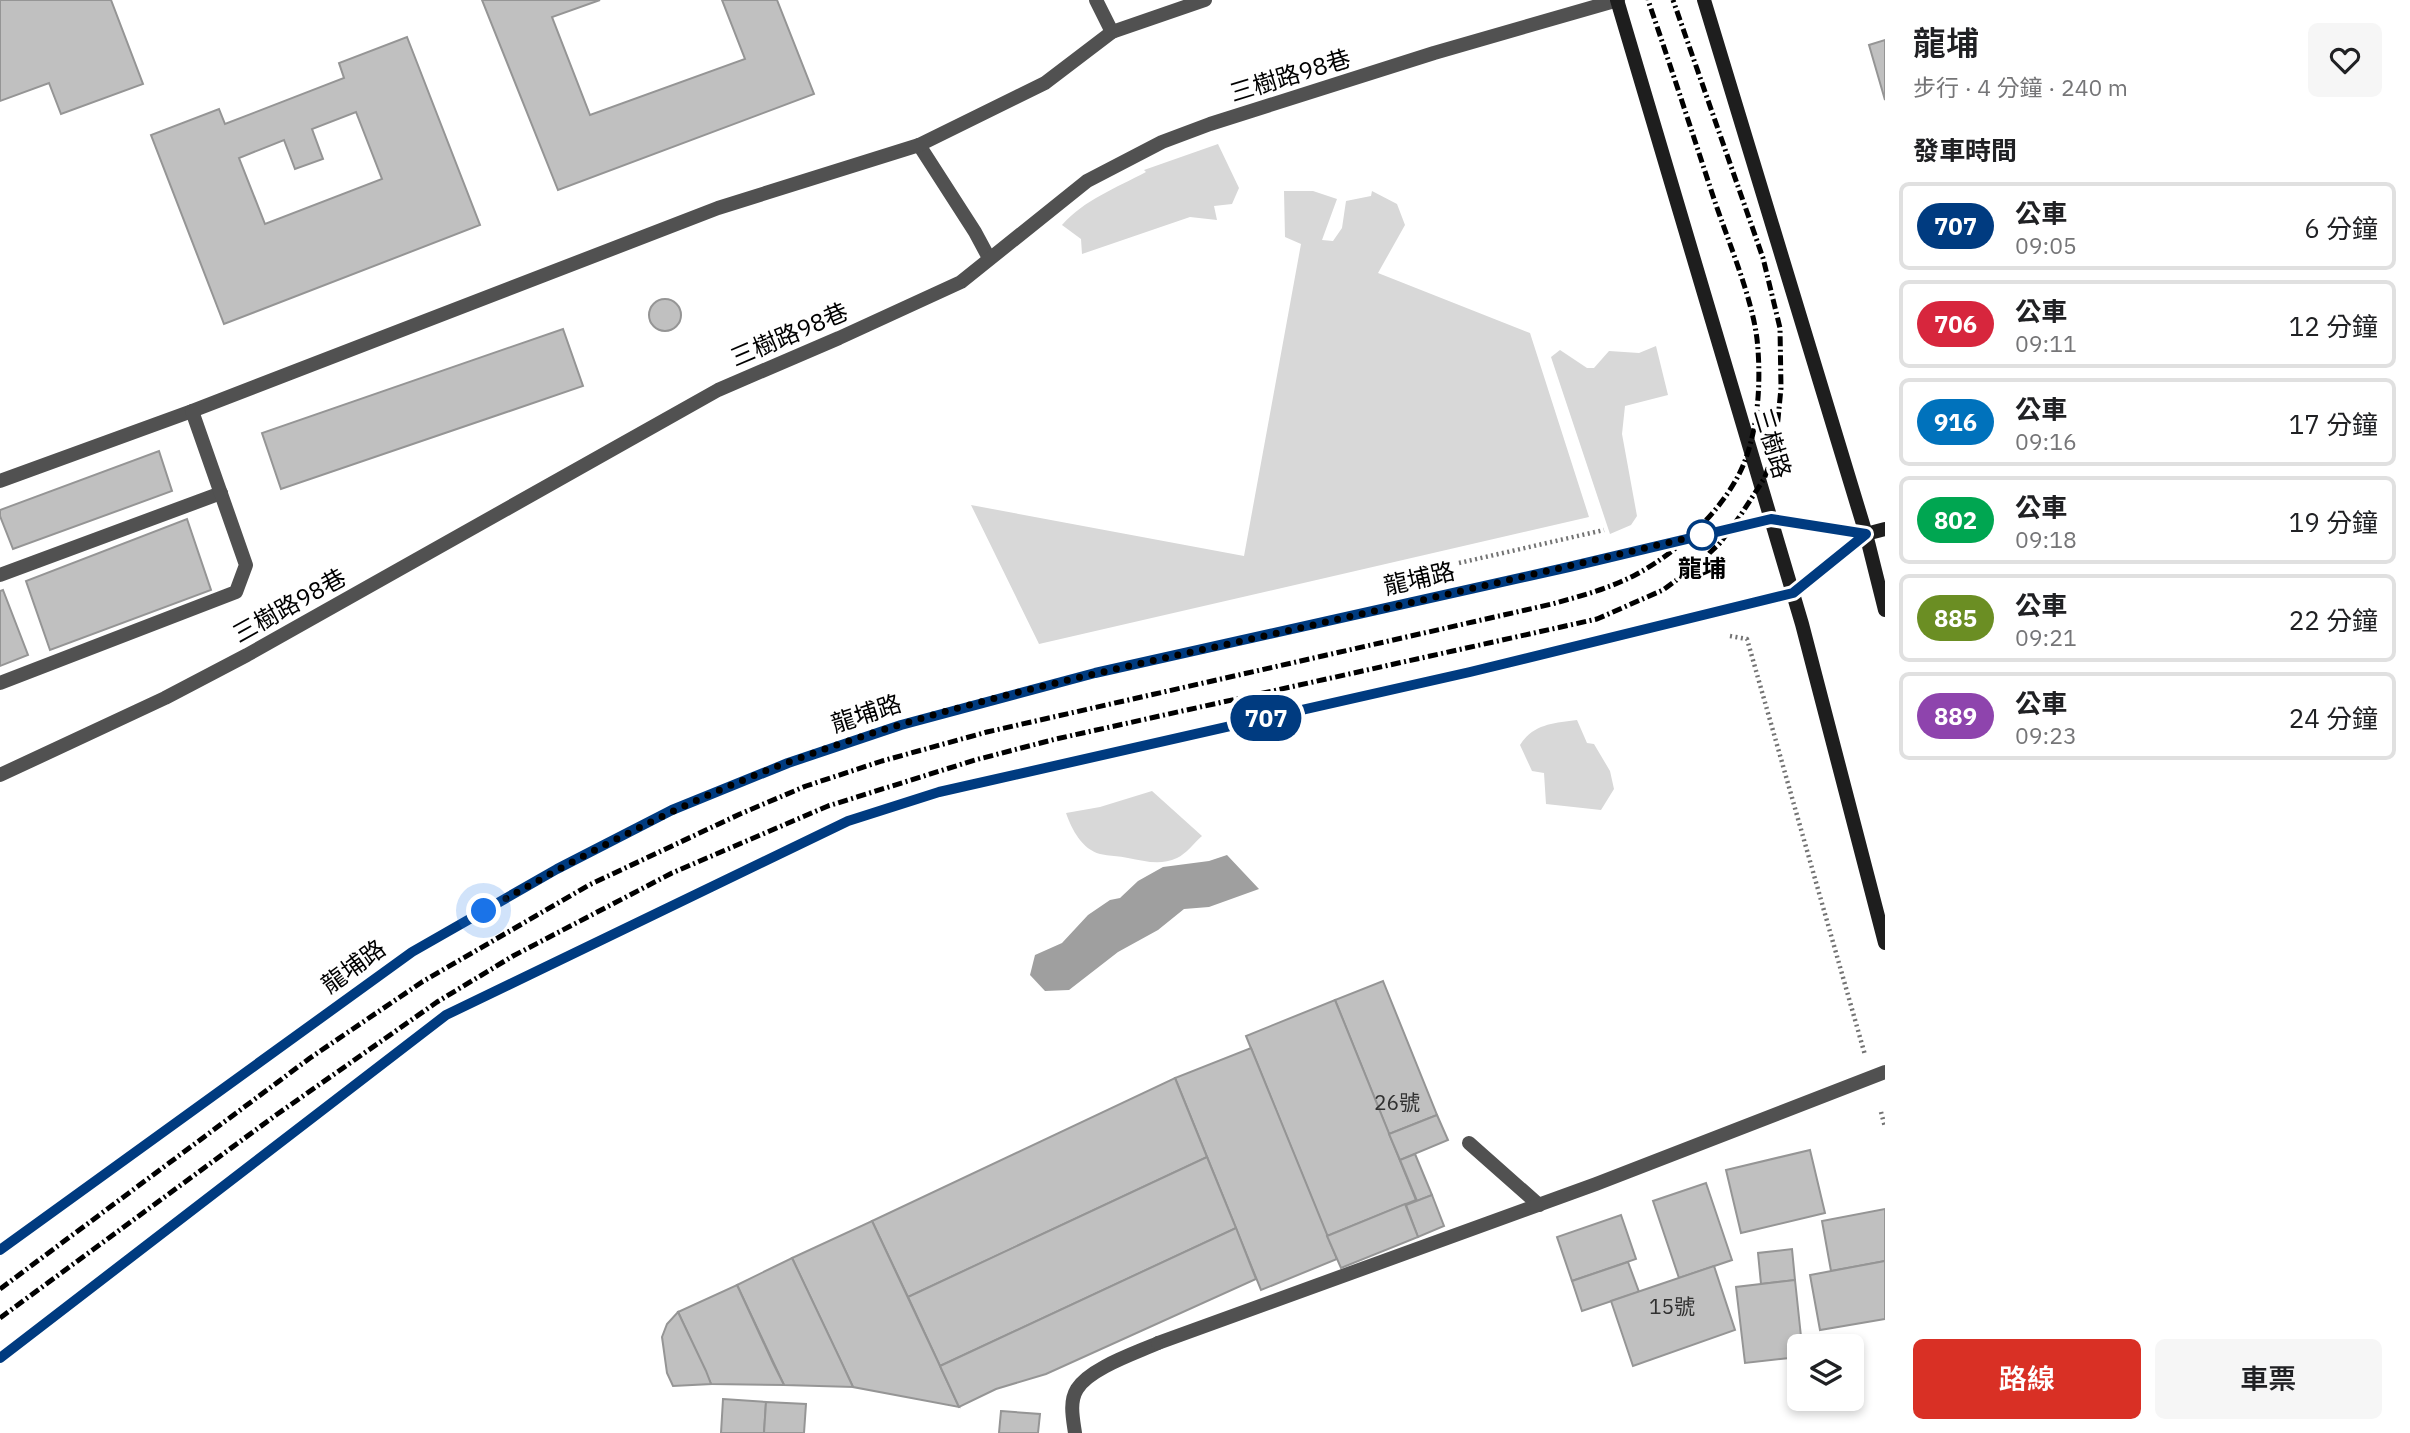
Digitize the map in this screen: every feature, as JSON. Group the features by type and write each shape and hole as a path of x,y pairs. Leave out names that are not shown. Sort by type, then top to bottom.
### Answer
{"street":[{"path":"1096,0 1112,32"},
{"path":"0,481 192,411 718,208 919,145 1045,83 1112,32 1205,0"},
{"name":"三樹路98巷","path":"0,775 164,698 247,655 718,390 961,282 1087,181 1162,142 1210,124 1408,62 1617,0"},
{"name":"三樹路","path":"1617,0 1793,593 1885,943"},
{"path":"1704,0 1866,534 1885,610"},
{"path":"919,145 989,258"},
{"path":"0,683 236,592 246,565 192,411"},
{"path":"0,575 221,493"},
{"name":"龍埔路","path":"0,1250 412,952 557,869 672,810 788,763 901,725 1095,673 1771,519 1866,534"},
{"path":"0,1358 446,1015 848,821 939,792 1470,672 1793,593 1866,534 1885,529"},
{"path":"1075,1433 1071,1413 1077,1390 1094,1373 1158,1343 1539,1205 1885,1072"},
{"path":"1469,1143 1539,1205"}],"path":[{"path":"1452,564 1614,527"},
{"path":"1726,635 1748,639 1867,1063"},
{"path":"1881,1112 1885,1126"}],"shaded area":[{"path":"1218,144 1239,188 1232,204 1214,206 1217,220 1190,217 1082,254 1081,239 1062,225 1090,201 1146,172 1144,170"},
{"path":"1284,191 1313,191 1337,199 1322,240 1333,241 1342,228 1346,201 1371,196 1372,191 1397,204 1405,225 1378,273 1530,333 1589,517 1039,644 971,505 1244,556 1301,244 1285,237"},
{"path":"1656,346 1668,395 1625,406 1622,434 1637,516 1631,525 1610,534 1551,357 1560,350 1587,368 1594,368 1609,351 1639,353"},
{"path":"1577,720 1587,743 1594,744 1610,771 1614,789 1601,810 1546,804 1544,773 1532,771 1520,745 1538,729"},
{"path":"1152,791 1202,836 1184,854 1165,862 1094,852 1078,838 1066,813 1100,807"},
{"path":"1227,855 1259,889 1209,907 1184,909 1158,930 1118,952 1069,990 1045,991 1030,975 1035,955 1062,943 1088,915 1110,900 1120,898 1138,881 1163,867 1209,861"}],"building":[{"path":"0,0 111,0 143,84 61,114 49,83 0,101"},
{"path":"482,0 600,0 552,17 590,115 745,59 722,0 777,0 814,94 558,190"},
{"path":"407,37 480,225 224,324 151,135 219,109 225,124 344,78 339,63","holes":["356,112 382,179 265,224 239,158 284,140 295,169 323,159 312,129"]},
{"path":"1885,40 1885,100 1869,45"},
{"path":"665,299 677,303 681,315 677,327 665,331 653,327 649,315 653,303"},
{"path":"563,329 583,386 281,489 262,433"},
{"path":"159,451 172,491 13,549 0,510"},
{"path":"187,519 211,590 50,650 26,581"},
{"path":"3,590 28,655 0,666 0,591"},
{"path":"1383,981 1437,1115 1389,1134 1335,1000"},
{"path":"1335,1000 1416,1200 1327,1236 1246,1036"},
{"path":"1251,1048 1337,1259 1261,1290 1175,1078"},
{"path":"1175,1078 1207,1157 908,1297 872,1221"},
{"path":"1437,1115 1448,1140 1400,1160 1389,1134"},
{"path":"1810,1150 1825,1213 1741,1233 1726,1170"},
{"path":"1415,1154 1432,1195 1417,1201 1400,1160"},
{"path":"1207,1157 1236,1228 940,1366 908,1297"},
{"path":"1706,1183 1732,1260 1679,1278 1653,1201"},
{"path":"1432,1195 1444,1226 1418,1237 1406,1205"},
{"path":"1405,1204 1418,1237 1341,1268 1327,1236"},
{"path":"1885,1209 1885,1261 1831,1271 1822,1221"},
{"path":"1621,1215 1636,1259 1572,1281 1557,1237"},
{"path":"872,1221 959,1407 853,1387 792,1258"},
{"path":"1236,1228 1256,1279 1046,1374 996,1389 959,1407 940,1366"},
{"path":"1792,1249 1795,1280 1761,1284 1758,1253"},
{"path":"792,1258 853,1387 784,1385 737,1285"},
{"path":"1885,1261 1885,1319 1820,1330 1810,1275"},
{"path":"1628,1262 1639,1292 1582,1311 1572,1281"},
{"path":"1714,1266 1735,1330 1633,1366 1611,1301"},
{"path":"1795,1280 1801,1334 1787,1334 1787,1358 1745,1363 1736,1287"},
{"path":"737,1285 784,1385 711,1384 678,1312"},
{"path":"678,1312 711,1384 673,1386 667,1373 662,1337 667,1324"},
{"path":"723,1399 766,1402 764,1433 721,1433"},
{"path":"766,1402 806,1404 804,1433 764,1433"},
{"path":"1001,1411 1040,1414 1038,1433 999,1433"}],"railway":[{"path":"0,1289 310,1058 422,982 589,885 740,814 806,786 882,761 987,732 1563,601 1627,579 1654,564 1687,539 1717,508 1747,455 1758,398 1757,339 1745,288 1648,0"},
{"path":"0,1318 276,1115 437,1002 513,956 672,873 828,806 975,760 1056,739 1597,619 1663,590 1697,565 1720,543 1740,516 1764,479 1775,450 1781,388 1780,328 1763,258 1673,0"}],"bus line":[{"name":"707","path":"0,1250 412,952 557,869 672,810 788,763 901,725 1095,673 1771,519 1866,534 1793,593 1470,672 939,792 848,821 446,1015 0,1358"}],"place":[{"name":"龍埔","path":"1702,535"}],"route":[{"path":"484,911 557,869 672,810 788,763 901,725 1095,673 1709,533 1702,535"}]}
